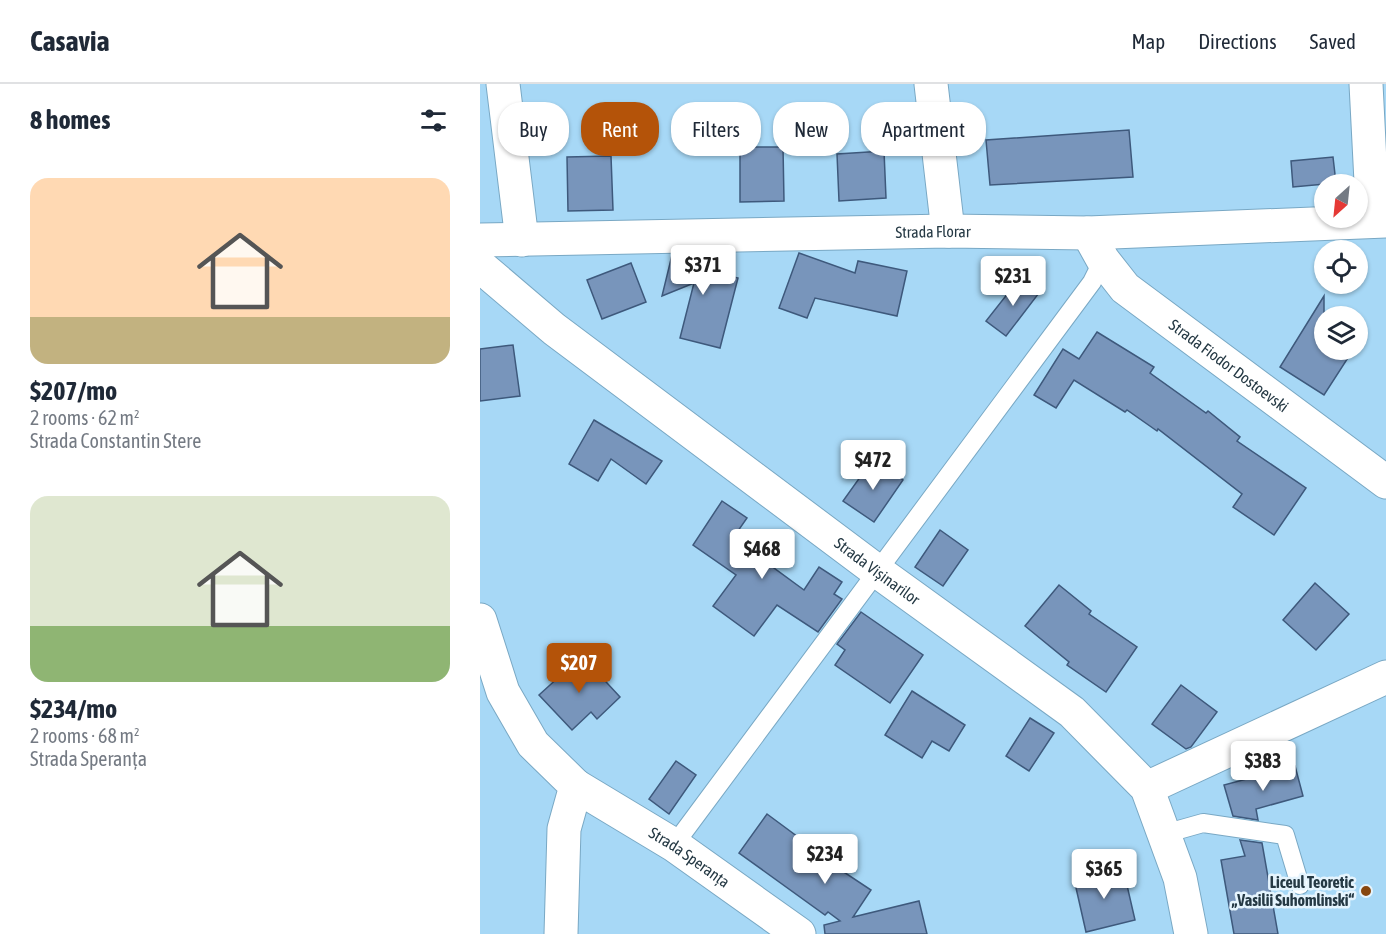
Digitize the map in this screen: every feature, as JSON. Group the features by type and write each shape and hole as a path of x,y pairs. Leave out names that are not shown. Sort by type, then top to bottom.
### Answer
{"street":[{"path":"503,84 522,240"},
{"path":"931,84 948,231"},
{"path":"1366,84 1380,221"},
{"name":"Strada Florar","path":"481,262 522,240 948,231 1095,247 1380,221"},
{"name":"Strada Fiodor Dostoevski","path":"1095,247 1125,288 1386,482"},
{"name":"Strada Vișinarilor","path":"481,262 554,329 877,571 1072,712 1147,788 1180,878 1191,934"},
{"name":"Strada Speranța","path":"480,620 503,692 533,744 576,786 674,845 799,934"},
{"path":"1147,788 1386,677"},
{"path":"561,934 564,828 576,786"}],"lane":[{"path":"674,845 1092,282 1095,247"},
{"path":"1164,834 1203,823 1285,835 1300,885"}],"building":[{"path":"1129,130 1133,177 990,185 986,140"},
{"path":"761,147 773,147 773,156 783,156 784,201 740,202 740,156 761,156"},
{"path":"861,152 861,156 884,156 886,198 839,201 837,156 849,156 849,153"},
{"path":"611,156 613,210 568,211 567,157"},
{"path":"1333,157 1335,174 1314,174 1314,185 1293,187 1291,161"},
{"path":"799,253 855,273 858,261 907,271 897,316 815,298 807,318 779,308"},
{"path":"714,254 722,256 717,273 738,278 720,348 680,338 694,283 662,296 672,255"},
{"path":"631,263 646,302 602,319 587,280"},
{"path":"1020,278 1039,293 1006,336 986,321"},
{"path":"1324,296 1324,306 1318,306"},
{"path":"1314,312 1314,360 1347,360 1324,395 1280,367"},
{"path":"1097,332 1154,367 1150,373 1206,413 1208,411 1240,437 1237,441 1306,488 1274,535 1233,507 1242,494 1158,429 1157,431 1127,410 1125,412 1074,380 1056,408 1034,395 1063,349 1079,359"},
{"path":"513,345 520,396 480,401 480,349"},
{"path":"594,420 662,461 646,484 611,459 598,481 569,464"},
{"path":"873,459 903,480 874,522 843,501"},
{"path":"722,501 747,518 733,538 804,590 819,567 842,582 834,594 842,599 818,632 777,605 754,636 713,606 736,575 693,545"},
{"path":"940,530 968,550 943,586 915,567"},
{"path":"1315,583 1349,614 1316,650 1283,620"},
{"path":"1059,585 1091,611 1089,614 1137,647 1106,692 1067,665 1069,662 1025,626"},
{"path":"861,612 923,655 890,703 835,665 845,650 837,644"},
{"path":"582,656 620,697 597,719 591,712 572,730 539,695"},
{"path":"1181,685 1217,712 1191,747 1186,749 1152,724"},
{"path":"912,691 965,725 949,751 932,741 922,758 885,735"},
{"path":"1030,718 1054,733 1029,771 1006,756"},
{"path":"676,761 696,775 669,814 649,799"},
{"path":"1295,766 1303,796 1256,809 1258,820 1233,816 1224,785"},
{"path":"767,814 802,840 800,843 871,890 853,917 919,901 927,934 825,934 824,925 840,921 828,912 825,915 739,853"},
{"path":"1240,840 1262,843 1278,934 1234,934 1221,860 1245,856"},
{"path":"1123,868 1135,920 1086,932 1074,879"}],"place":[{"name":"Liceul Teoretic „Vasilii Suhomlinski“","path":"1366,891"}]}
